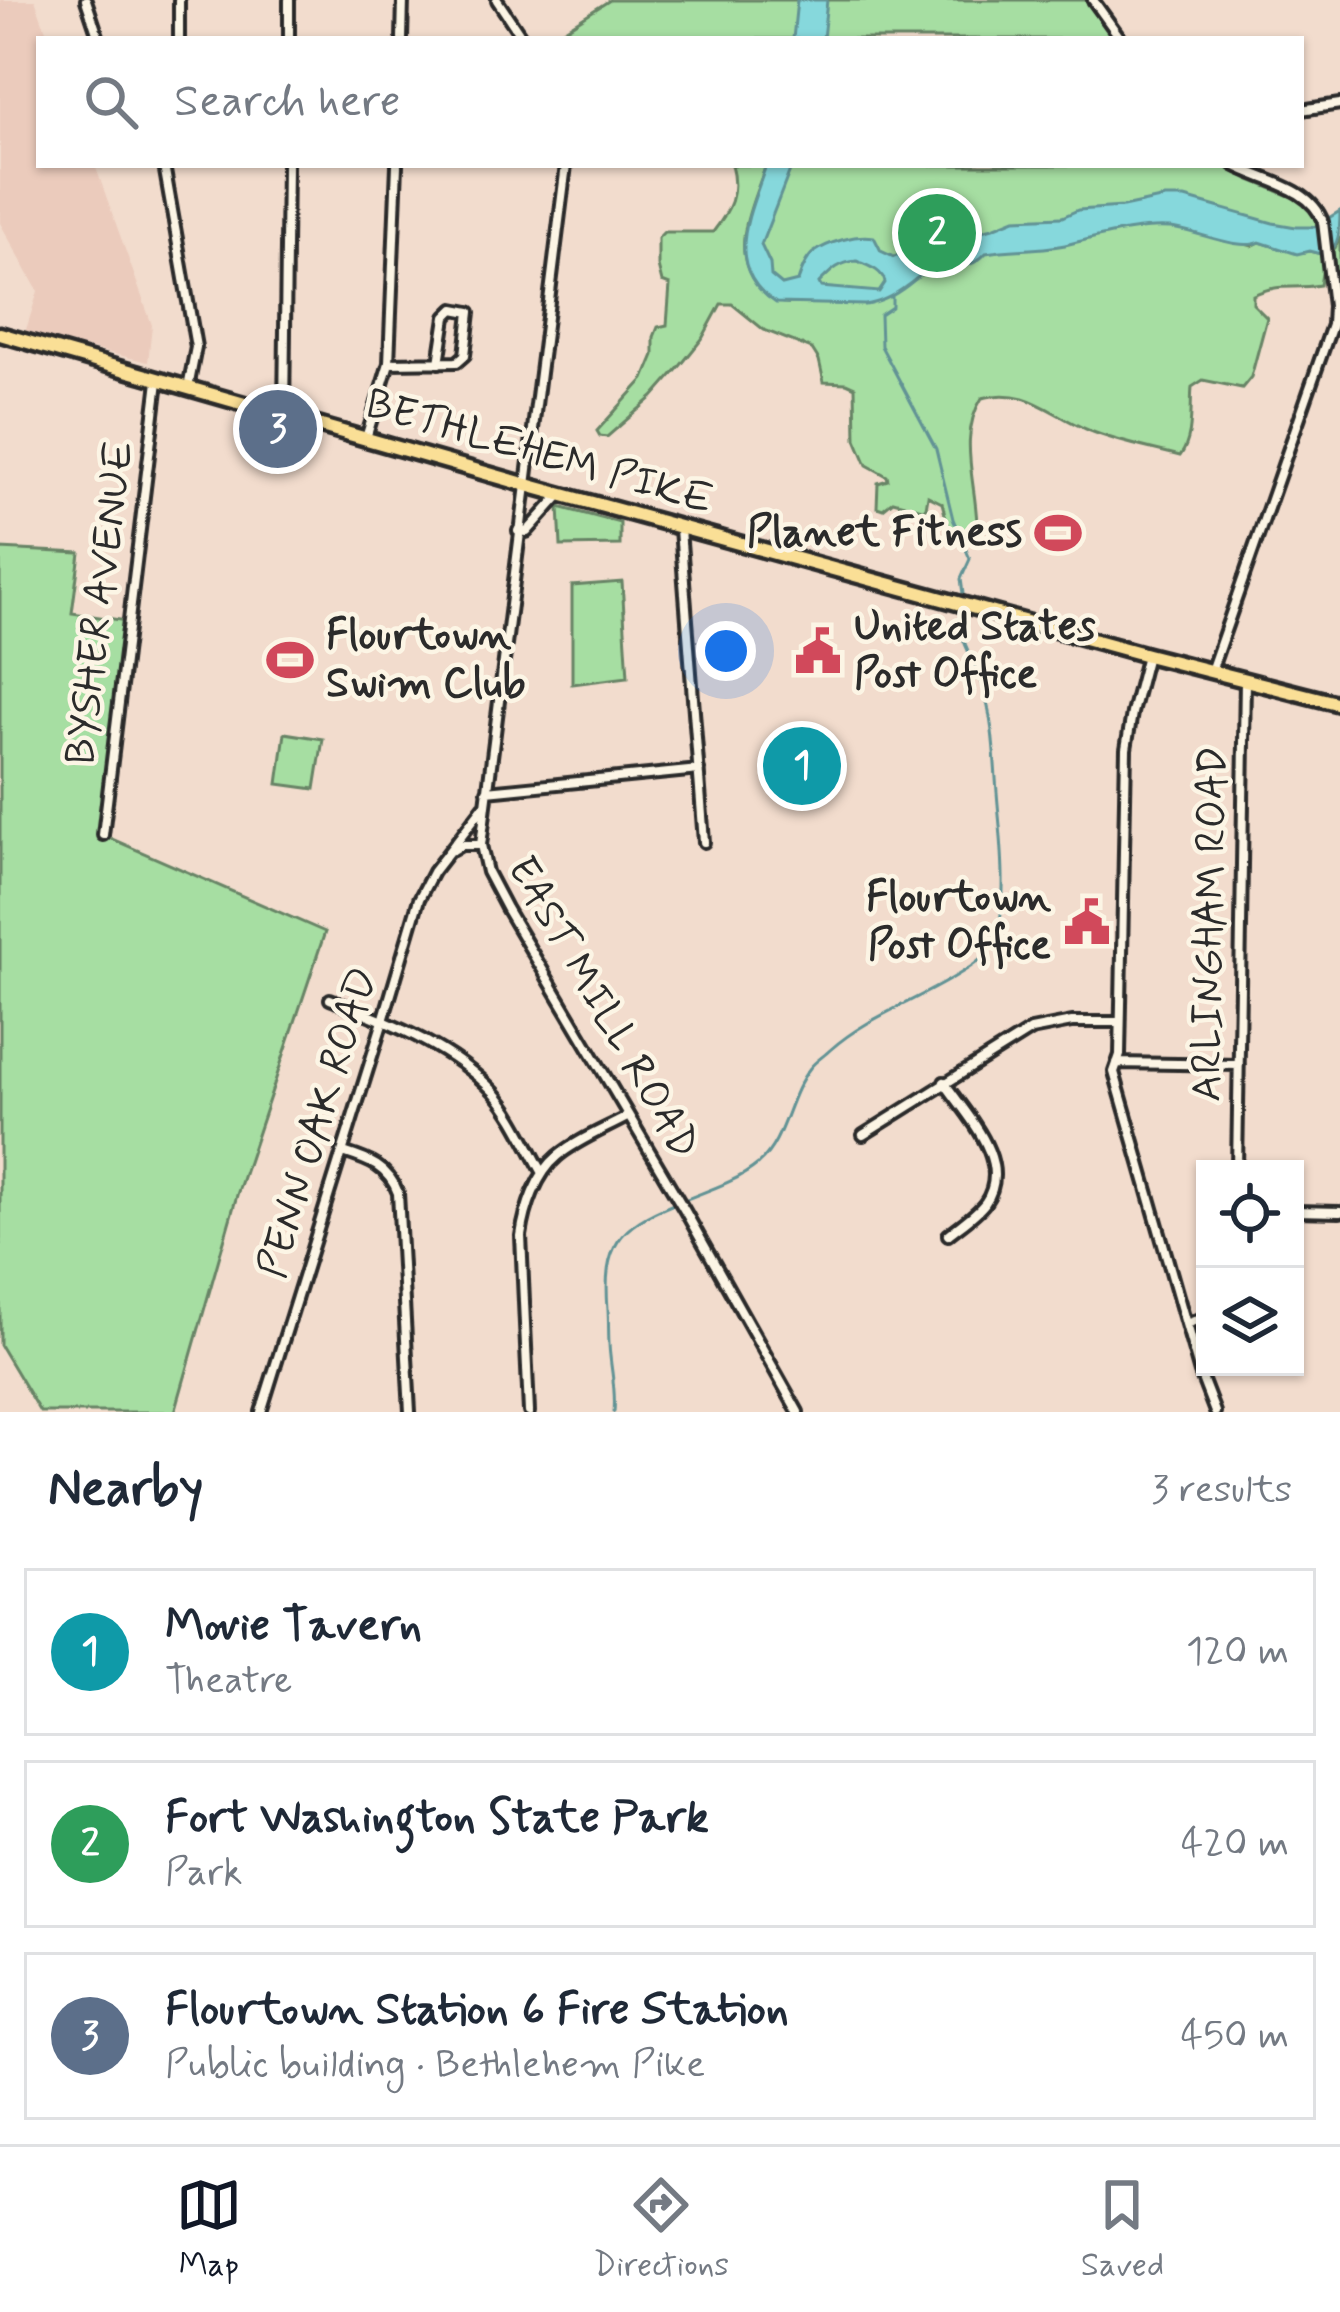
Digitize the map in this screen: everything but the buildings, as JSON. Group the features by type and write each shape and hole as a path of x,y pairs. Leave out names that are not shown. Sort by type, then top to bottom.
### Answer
{"main road":[{"name":"BETHLEHEM PIKE","path":"0,334 560,495 1147,656 1340,703"}],"street":[{"path":"86,0 99,36"},
{"path":"179,0 179,36"},
{"path":"289,36 290,0"},
{"path":"402,36 403,0"},
{"path":"497,0 521,36"},
{"path":"1094,0 1118,36"},
{"path":"1304,110 1340,104"},
{"path":"165,168 196,346 188,388"},
{"path":"284,414 287,168"},
{"path":"366,439 389,363 397,168"},
{"name":"EAST MILL ROAD","path":"566,168 481,845 487,872 506,908 798,1412"},
{"path":"1210,671 1332,325 1334,306 1318,209 1305,196 1241,168"},
{"path":"389,363 457,362 465,355 470,312 454,310 446,317 440,362"},
{"name":"BYSHER AVENUE","path":"103,835 158,379"},
{"path":"518,531 527,532 560,495"},
{"path":"680,527 704,842"},
{"path":"1147,656 1126,749 1120,1055 1114,1072 1194,1354 1215,1412"},
{"name":"ARLINGHAM ROAD","path":"1237,1160 1245,681"},
{"path":"487,791 699,770"},
{"name":"PENN OAK ROAD","path":"261,1412 418,898 485,805"},
{"path":"444,857 461,845 481,845"},
{"path":"330,999 383,1021 472,1071 497,1096 543,1173"},
{"path":"862,1135 1040,1027 1119,1022"},
{"path":"1117,1063 1239,1065"},
{"path":"944,1082 988,1148 994,1170 982,1206 948,1235"},
{"path":"529,1412 521,1236 526,1211 543,1173 558,1156 628,1117"},
{"path":"343,1151 382,1168 396,1185 410,1412"},
{"path":"1304,1211 1340,1212"},
{"path":"1186,1324 1196,1320"}],"shaded area":[{"path":"0,0 35,0 48,36 36,36 36,168 96,168 152,325 148,362 25,333 38,291 0,223"}],"green space":[{"path":"610,0 1087,0 1112,36 554,36"},
{"path":"731,168 765,168 746,226 744,256 757,285 780,302 808,302 781,292 750,259 775,168 1228,168 1316,207 1320,236 1207,234 1252,246 1260,242 1325,255 1340,237 1340,290 1331,266 1323,268 1320,285 1279,287 1253,295 1253,304 1267,318 1251,377 1242,388 1203,380 1192,387 1189,432 1180,456 1099,434 1025,399 982,398 974,414 969,449 977,538 961,543 950,530 942,503 928,496 922,509 893,501 883,509 877,507 878,483 888,480 867,465 856,439 855,387 824,382 812,349 764,330 732,304 721,304 702,339 653,397 607,437 600,436 597,431 644,379 658,327 667,325 670,285 662,282 658,238 664,232 713,232 731,201"},
{"path":"559,507 620,523 620,545 561,546"},
{"path":"0,549 80,553 72,613 127,621 103,835 325,932 237,1195 175,1412 40,1412 0,1345"},
{"path":"622,582 628,677 572,684 572,586"},
{"path":"285,733 323,739 315,789 278,784"}],"water":[{"path":"797,0 827,0 823,36 793,36"},
{"path":"765,168 791,168 761,245 771,276 782,285 798,281 813,253 851,238 874,237 881,251 894,257 1015,219 1062,217 1078,210 1165,198 1185,198 1296,227 1314,227 1340,211 1336,242 1325,255 1297,254 1260,242 1229,242 1170,228 1144,229 1059,246 986,253 967,265 929,270 893,295 865,305 776,303 749,273 744,256 748,221","holes":["851,262 878,272 885,283 879,292 821,287 819,283"]}],"waterway":[{"path":"892,297 892,307 880,315 881,346 936,449 953,519 970,559 961,579 964,601"},
{"path":"684,1200 758,1164 775,1143 802,1079 844,1038 971,967 994,941 1003,882 994,745 983,686 960,629 961,610"},
{"path":"614,1412 607,1287 612,1254 627,1230 676,1203"}],"place":[{"name":"Fort Washington State Park","path":"937,233"},
{"name":"Flourtown Station 6 Fire Station","path":"278,429"},
{"name":"Planet Fitness","path":"1058,533"},
{"name":"United States Post Office","path":"818,651"},
{"name":"Flourtown Swim Club","path":"290,660"},
{"name":"Movie Tavern","path":"802,766"},
{"name":"Flourtown Post Office","path":"1087,922"}]}
